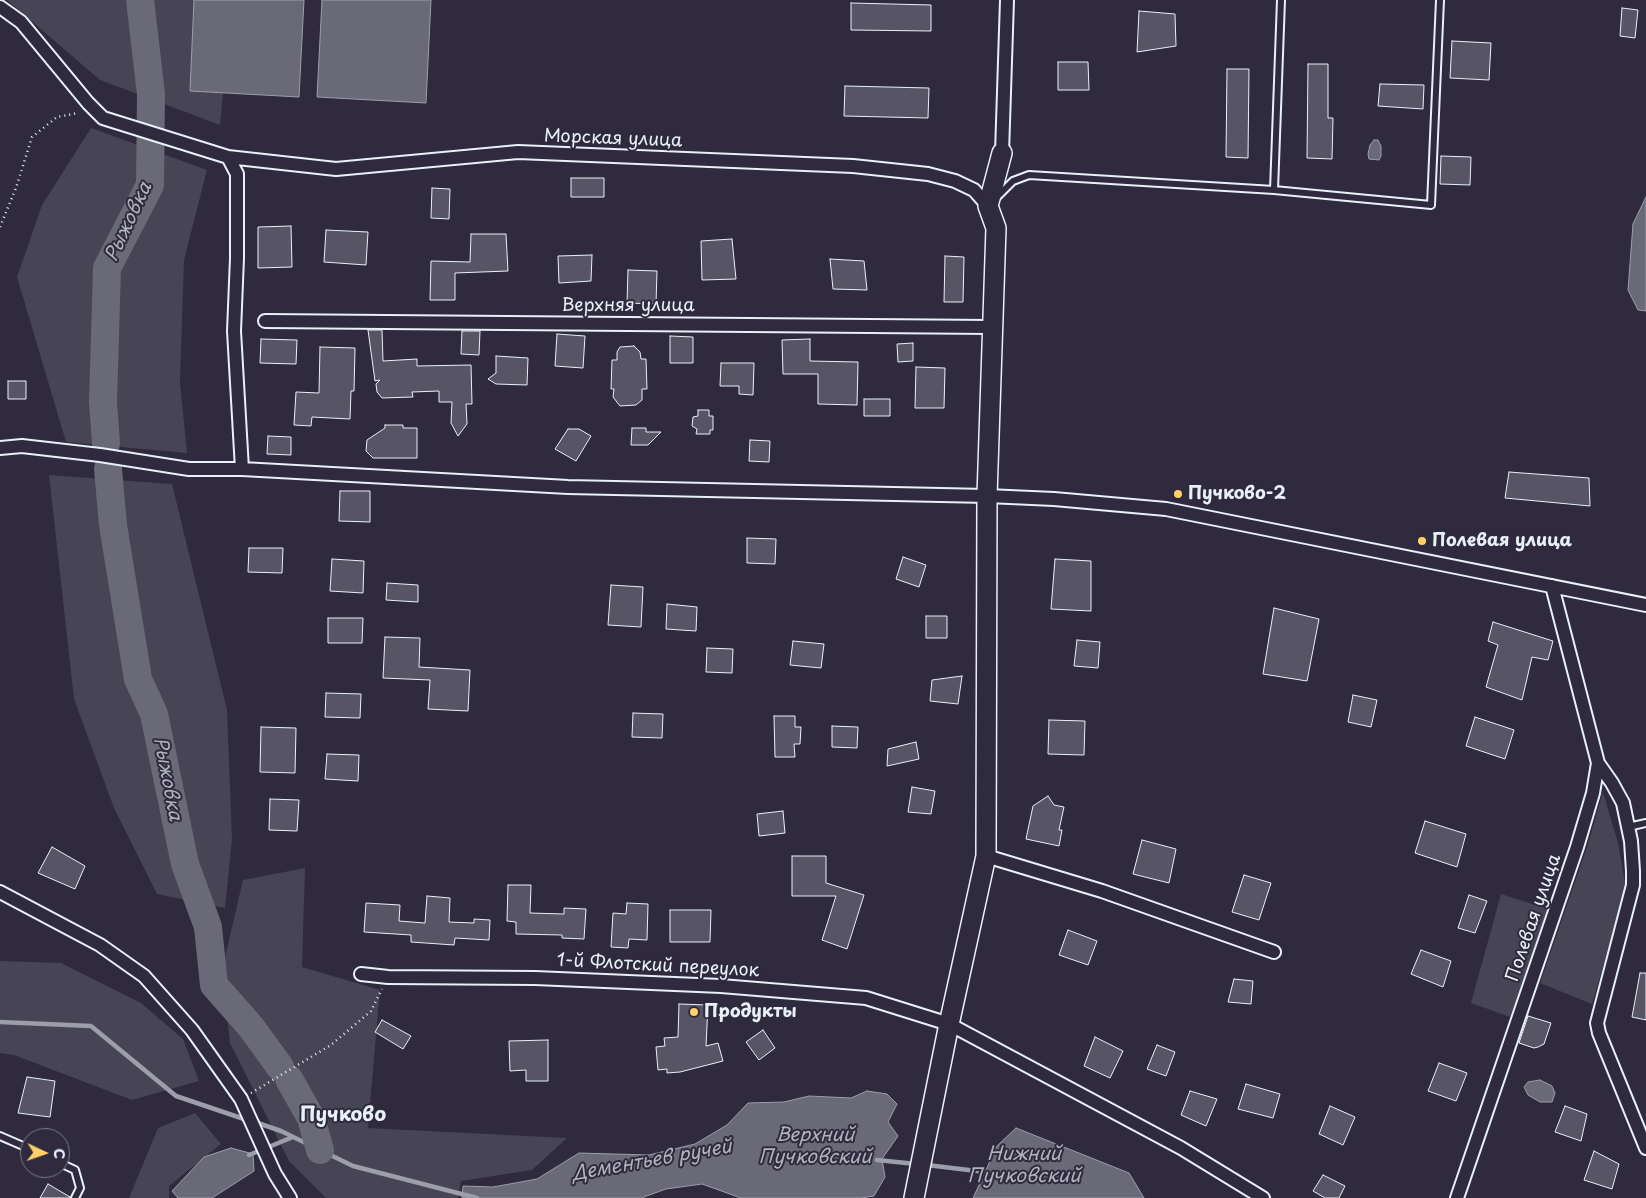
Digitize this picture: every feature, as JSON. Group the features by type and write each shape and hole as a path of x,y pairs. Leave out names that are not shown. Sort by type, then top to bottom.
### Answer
{"street":[{"path":"914,1198 949,1024 986,856 987,496 991,327 996,228 988,206 1002,153 1007,0"},
{"path":"0,7 21,22 98,114"},
{"name":"Морская улица","path":"98,114 228,157 336,169 518,152 853,166 928,174 955,181 974,190 988,206"},
{"path":"228,157 237,174 237,258 234,331 242,469"},
{"name":"Верхняя улица","path":"264,321 991,327"},
{"path":"0,448 22,446 189,468 242,469 568,487 987,496 1054,499 1166,509 1646,605"},
{"name":"Полевая улица","path":"1457,1198 1576,847 1593,793 1598,763 1552,586"},
{"path":"1598,763 1617,792 1626,813 1634,871 1633,885 1597,1023 1599,1033 1646,1148"},
{"path":"986,856 1102,891 1274,952"},
{"path":"0,892 100,945 144,976 192,1030 241,1099 276,1174 290,1198"},
{"name":"1-й Флотский переулок","path":"361,974 388,977 535,978 731,987 866,998 949,1024 1181,1148 1263,1198"}],"lane":[{"path":"1274,190 1281,0"},
{"path":"988,206 1013,181 1029,176 1274,190 1431,205 1440,0"},
{"path":"1628,827 1646,822"},
{"path":"0,1136 20,1145"},
{"path":"70,1168 75,1170 80,1188 75,1198"}],"path":[{"path":"0,226 16,188 32,137 57,117 98,114"},
{"path":"241,1099 331,1045 371,1011 388,977"}],"shaded area":[{"path":"7,0 232,0 220,125 100,80"},
{"path":"91,128 207,170 184,260 180,383 187,453 66,442 17,277 42,205"},
{"path":"49,475 172,484 227,710 232,840 225,908 157,894 114,808 74,699"},
{"path":"1603,792 1618,843 1626,888 1592,1004 1540,983 1587,847"},
{"path":"305,868 302,967 380,990 368,1128 567,1138 532,1170 461,1181 458,1198 326,1198 289,1161 230,1043 222,970 243,880"},
{"path":"1501,894 1551,910 1513,1018 1471,1003"},
{"path":"0,961 61,963 141,1003 183,1039 199,1081 132,1100 14,1055 0,1053"},
{"path":"195,1113 221,1144 169,1186 169,1198 129,1198 158,1128"}],"water":[{"path":"194,0 304,0 299,97 190,91"},
{"path":"322,0 431,0 426,103 317,97"},
{"path":"1374,140 1378,140 1381,146 1379,160 1369,159 1370,145"},
{"path":"1646,197 1646,311 1638,310 1628,290 1633,224"},
{"path":"1540,1080 1552,1086 1555,1093 1552,1102 1540,1102 1528,1095 1524,1087 1528,1082"},
{"name":"Верхний Пучковский","path":"867,1091 887,1094 897,1104 888,1122 898,1136 882,1159 885,1177 874,1196 861,1198 741,1198 702,1184 666,1189 641,1198 462,1198 463,1186 493,1187 537,1179 579,1153 649,1155 695,1144 727,1125 748,1103 784,1102 809,1096 851,1098"},
{"name":"Нижний Пучковский","path":"1016,1128 1129,1173 1144,1198 973,1198 997,1146"},
{"path":"231,1148 253,1154 254,1171 212,1198 178,1198 172,1191 204,1157"}],"building":[{"path":"851,3 931,5 931,31 851,30"},
{"path":"1622,8 1638,10 1635,38 1620,36"},
{"path":"1139,11 1175,14 1176,46 1137,52"},
{"path":"1452,41 1491,43 1489,80 1450,78"},
{"path":"1058,62 1088,62 1089,90 1058,90"},
{"path":"1308,64 1328,64 1328,118 1333,118 1332,159 1307,158"},
{"path":"1227,69 1249,69 1248,158 1226,157"},
{"path":"1380,84 1424,85 1423,109 1378,106"},
{"path":"845,86 929,88 928,118 844,116"},
{"path":"1441,156 1471,157 1470,185 1440,184"},
{"path":"571,178 604,178 604,197 571,197"},
{"path":"432,188 450,189 449,219 431,218"},
{"path":"291,226 292,267 258,268 258,227"},
{"path":"326,230 368,232 366,265 324,262"},
{"path":"471,234 506,234 508,271 455,273 455,300 430,300 431,261 470,262"},
{"path":"732,239 736,279 702,280 701,241"},
{"path":"592,255 591,281 559,283 558,256"},
{"path":"945,256 964,257 963,302 944,302"},
{"path":"830,259 864,261 867,290 833,289"},
{"path":"628,270 657,271 656,304 627,303"},
{"path":"368,330 382,330 383,361 417,359 417,366 471,365 472,404 466,404 467,424 458,436 451,423 452,402 439,402 439,391 412,392 413,397 382,398 377,392 376,384 380,380 375,381"},
{"path":"462,331 480,331 479,355 461,354"},
{"path":"557,334 585,336 583,368 555,366"},
{"path":"670,336 693,337 693,363 670,363"},
{"path":"261,339 297,340 296,364 260,363"},
{"path":"810,339 810,361 858,362 857,405 818,404 818,374 783,374 782,340"},
{"path":"913,343 913,361 898,362 897,344"},
{"path":"634,346 640,352 641,359 646,359 647,389 642,389 642,400 636,405 620,406 613,397 614,389 611,389 612,360 617,360 617,352 620,347"},
{"path":"320,347 355,348 354,391 351,391 350,419 312,417 311,426 294,425 296,392 319,393"},
{"path":"496,356 528,358 527,385 496,384 488,379 496,373"},
{"path":"721,363 754,363 753,395 739,394 739,386 720,386"},
{"path":"916,367 945,368 944,408 915,408"},
{"path":"8,381 26,381 26,399 8,399"},
{"path":"864,399 890,399 890,416 864,416"},
{"path":"698,410 709,410 709,416 713,416 713,430 710,430 710,434 696,434 697,429 692,426 693,417 698,416"},
{"path":"385,425 403,425 403,428 417,428 417,458 373,458 366,451 367,440 385,428"},
{"path":"632,428 646,428 646,432 661,432 648,445 631,445"},
{"path":"568,429 579,429 591,436 576,461 555,449"},
{"path":"268,436 291,437 291,455 267,454"},
{"path":"750,440 770,441 769,462 749,461"},
{"path":"1509,472 1589,478 1590,506 1505,498"},
{"path":"340,491 370,491 370,522 339,521"},
{"path":"747,538 776,539 775,564 747,563"},
{"path":"249,548 283,548 282,573 248,572"},
{"path":"903,557 926,565 919,587 896,579"},
{"path":"332,559 364,561 363,593 330,591"},
{"path":"1055,559 1091,561 1091,611 1051,609"},
{"path":"387,583 418,585 418,602 386,600"},
{"path":"611,585 643,587 641,627 608,625"},
{"path":"667,604 697,607 696,631 666,629"},
{"path":"1274,608 1319,619 1307,681 1263,674"},
{"path":"926,616 947,616 947,638 926,638"},
{"path":"328,618 363,618 362,643 328,643"},
{"path":"1493,622 1553,641 1548,660 1532,657 1522,700 1486,687 1498,645 1488,641"},
{"path":"385,637 420,638 419,667 470,670 468,711 428,709 430,680 383,678"},
{"path":"1077,640 1100,642 1098,668 1074,666"},
{"path":"793,641 824,644 821,668 790,665"},
{"path":"707,648 733,649 732,673 706,672"},
{"path":"962,676 958,704 930,701 932,680"},
{"path":"326,693 361,694 360,718 325,717"},
{"path":"1353,695 1377,700 1371,727 1348,722"},
{"path":"633,713 663,714 662,738 632,737"},
{"path":"774,716 795,716 795,727 801,727 800,744 794,744 795,757 775,757"},
{"path":"1475,717 1514,730 1505,759 1466,746"},
{"path":"1049,720 1085,721 1084,755 1048,754"},
{"path":"832,726 858,727 857,748 832,747"},
{"path":"261,727 296,728 295,773 260,772"},
{"path":"916,742 919,759 887,766 888,749"},
{"path":"327,754 359,755 358,781 325,779"},
{"path":"912,787 935,791 931,814 908,812"},
{"path":"1048,796 1054,805 1064,807 1059,830 1062,830 1059,846 1026,839 1033,806"},
{"path":"270,799 299,800 297,831 269,830"},
{"path":"783,811 785,833 759,836 757,814"},
{"path":"1425,821 1466,834 1457,867 1415,853"},
{"path":"1142,840 1176,849 1169,883 1133,874"},
{"path":"52,847 85,866 75,889 38,873"},
{"path":"792,856 826,856 826,883 864,895 847,949 822,940 836,896 792,896"},
{"path":"1244,875 1271,883 1259,920 1232,912"},
{"path":"508,885 531,885 530,913 564,914 564,908 586,909 584,939 562,938 562,935 516,934 516,922 507,921"},
{"path":"1469,895 1487,901 1475,933 1458,928"},
{"path":"427,896 450,898 449,922 474,923 474,919 490,920 489,940 455,938 454,945 411,942 411,935 364,932 366,903 400,905 399,921 425,923"},
{"path":"627,903 648,904 647,940 629,939 628,948 611,947 613,913 626,914"},
{"path":"670,910 711,910 710,942 670,942"},
{"path":"1068,930 1097,941 1088,965 1059,955"},
{"path":"1421,950 1451,961 1443,987 1411,974"},
{"path":"1640,973 1646,973 1646,1020 1632,1017"},
{"path":"1234,979 1253,981 1251,1004 1228,1002"},
{"path":"679,1004 708,1005 706,1046 718,1043 723,1061 680,1072 667,1073 667,1069 658,1070 656,1047 665,1046 664,1038 678,1037"},
{"path":"1528,1016 1551,1023 1544,1044 1538,1047 1534,1048 1519,1043"},
{"path":"382,1020 411,1036 403,1049 375,1032"},
{"path":"763,1030 775,1048 759,1060 746,1042"},
{"path":"1095,1037 1123,1051 1110,1078 1084,1066"},
{"path":"548,1040 548,1081 526,1081 526,1070 510,1071 509,1041"},
{"path":"1157,1045 1175,1052 1166,1076 1147,1069"},
{"path":"1439,1063 1467,1073 1456,1101 1428,1091"},
{"path":"27,1077 55,1081 50,1117 18,1113"},
{"path":"1246,1084 1280,1094 1273,1118 1238,1109"},
{"path":"1190,1091 1217,1099 1206,1126 1181,1115"},
{"path":"1330,1106 1355,1117 1343,1145 1319,1134"},
{"path":"1565,1106 1587,1114 1581,1141 1555,1132"},
{"path":"1594,1151 1619,1164 1612,1189 1584,1180"},
{"path":"1323,1175 1345,1186 1339,1198 1325,1198 1313,1191"},
{"path":"48,1184 70,1197 70,1198 40,1198"}],"waterway":[{"name":"Рыжовка","path":"106,443 103,402 107,268 150,185 151,94 140,0"},
{"name":"Рыжовка","path":"108,469 113,525 138,679 154,714 185,864 208,927 214,985 251,1027 280,1067"},
{"name":"Дементьев ручей","path":"0,1022 91,1026 176,1096 247,1120"},
{"name":"Рыжовка","path":"289,1079 311,1118 320,1150"},
{"name":"Дементьев ручей","path":"255,1122 281,1131 353,1166 477,1198"},
{"path":"249,1155 293,1137"},
{"name":"Дементьев ручей","path":"877,1160 916,1164"},
{"name":"Дементьев ручей","path":"927,1165 990,1174"}],"place":[{"name":"Пучково-2","path":"1178,494"},
{"name":"Полевая улица","path":"1422,541"},
{"name":"Продукты","path":"694,1012"}],"district":[{"name":"Пучково","path":"343,1115"}]}
